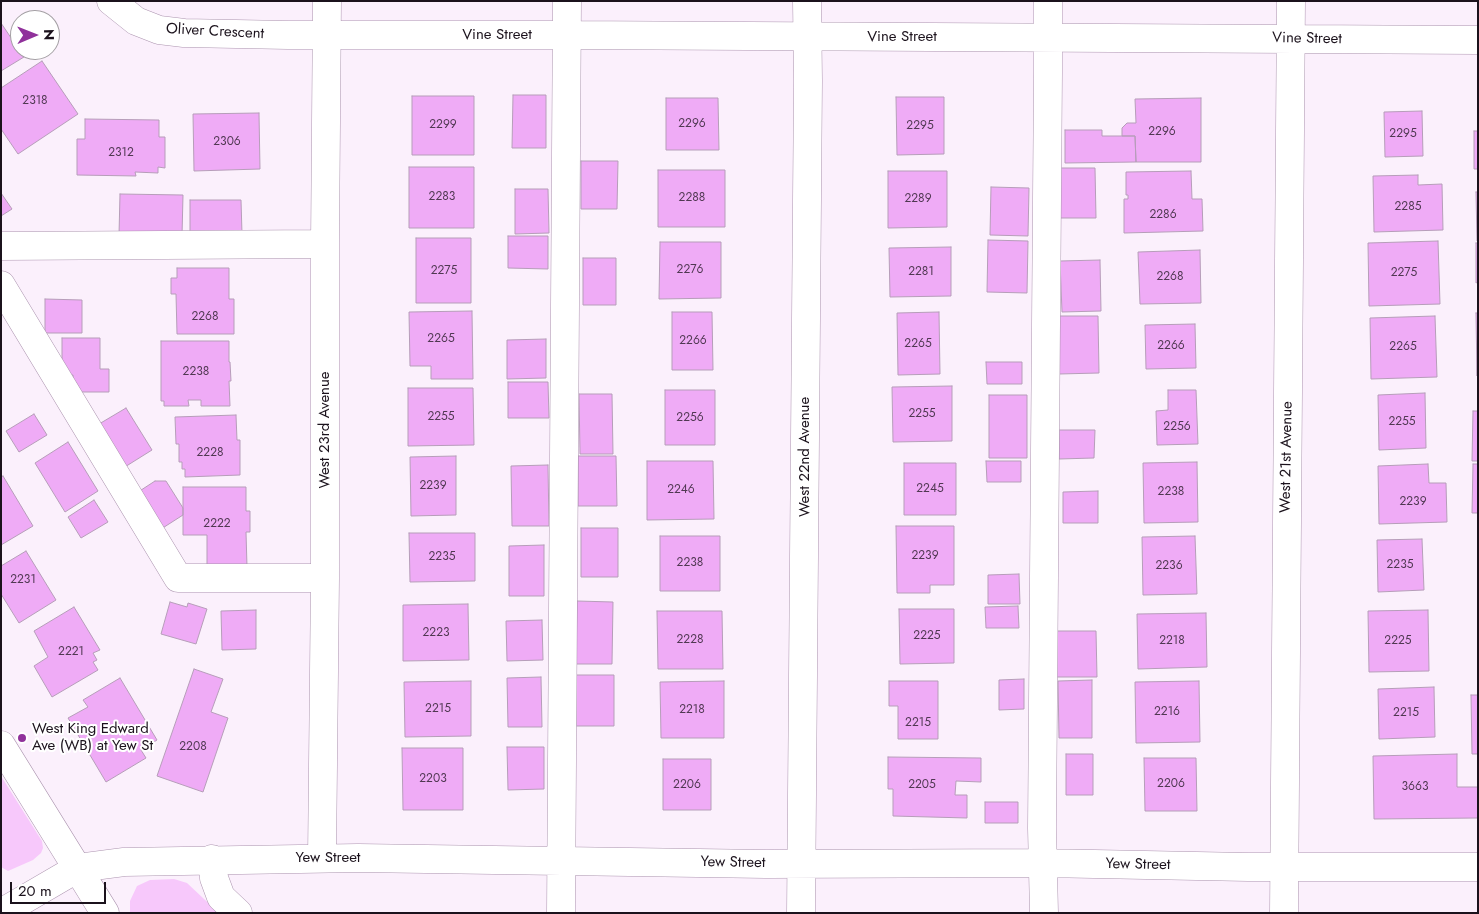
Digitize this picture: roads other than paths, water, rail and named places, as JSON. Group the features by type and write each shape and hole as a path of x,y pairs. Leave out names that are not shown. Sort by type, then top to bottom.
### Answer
{"street":[{"name":"Oliver Crescent","path":"111,1 136,20 159,30 184,33 327,35"},
{"name":"West 23rd Avenue","path":"322,858 327,1"},
{"path":"561,913 567,1"},
{"name":"West 22nd Avenue","path":"801,913 807,1"},
{"path":"1044,913 1048,1"},
{"name":"West 21st Avenue","path":"1284,913 1291,1"},
{"name":"Vine Street","path":"327,35 1478,40"},
{"path":"1,246 325,244"},
{"path":"1,285 178,578 325,578"},
{"path":"1,745 105,913"},
{"name":"Yew Street","path":"1,912 78,868 119,862 212,859 322,858 802,864 1043,863 1284,867 1478,867"},
{"path":"212,859 214,878 221,897 238,913"}],"place":[{"name":"West King Edward Ave (WB) at Yew St","path":"22,738"}]}
